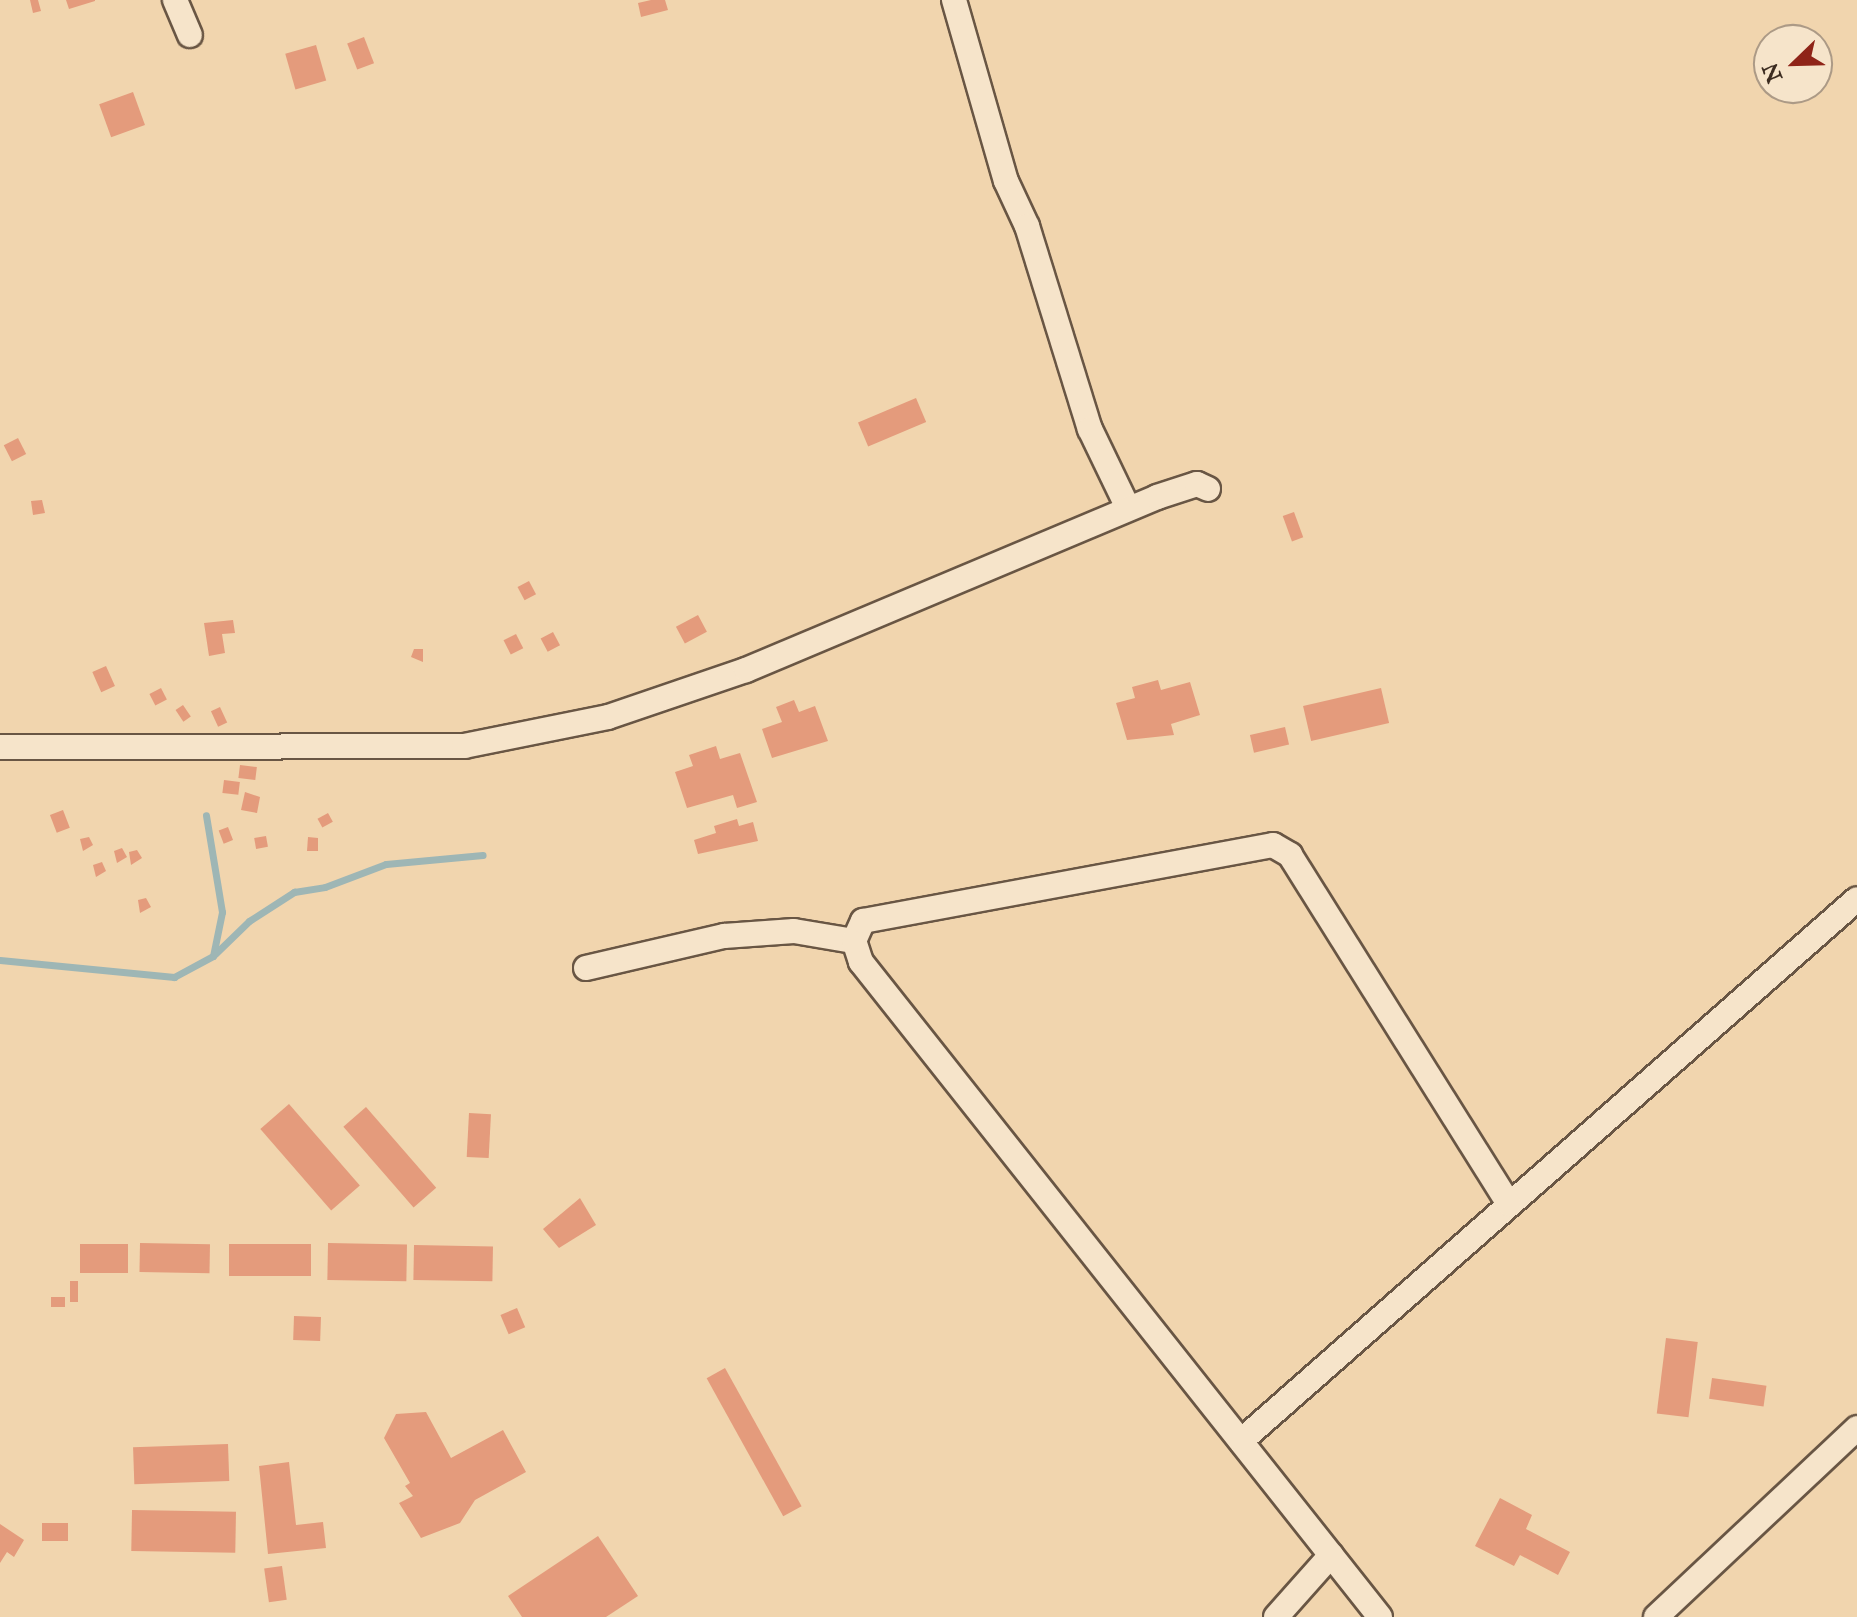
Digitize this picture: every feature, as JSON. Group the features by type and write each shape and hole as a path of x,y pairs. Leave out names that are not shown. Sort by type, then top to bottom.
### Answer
{"street":[{"path":"175,0 190,35"},
{"path":"954,0 1006,181 1027,226 1090,429 1128,508"},
{"path":"0,747 450,747 608,717 746,670 1128,508 1197,484 1208,489"},
{"path":"1380,1617 861,962 854,941 863,921 1273,845 1290,855 1509,1204"},
{"path":"1241,1441 1857,899"},
{"path":"586,968 724,936 794,931 854,941"},
{"path":"1656,1617 1857,1428"},
{"path":"1276,1617 1331,1555"}],"building":[{"path":"30,0 38,0 41,11 33,13"},
{"path":"66,0 95,0 95,1 69,9"},
{"path":"665,0 668,10 641,17 638,3"},
{"path":"364,37 374,63 357,70 347,43"},
{"path":"316,45 326,81 295,89 285,54"},
{"path":"133,92 145,125 111,137 99,104"},
{"path":"916,398 926,422 868,447 858,423"},
{"path":"18,438 26,454 12,461 4,445"},
{"path":"42,500 45,513 33,515 31,501"},
{"path":"1294,512 1303,537 1292,541 1283,516"},
{"path":"529,581 536,594 525,600 518,587"},
{"path":"698,615 707,632 685,644 676,627"},
{"path":"233,620 235,633 222,634 225,653 209,656 204,623"},
{"path":"553,632 560,645 548,652 541,639"},
{"path":"516,634 523,648 511,655 504,640"},
{"path":"414,649 423,649 423,662 411,657"},
{"path":"106,666 115,686 101,692 92,672"},
{"path":"1158,680 1161,690 1190,682 1200,715 1171,724 1174,735 1127,740 1116,703 1135,698 1132,687"},
{"path":"161,688 167,700 155,705 149,694"},
{"path":"1381,688 1389,723 1311,741 1303,706"},
{"path":"794,700 799,712 815,706 828,741 772,758 762,729 782,722 776,707"},
{"path":"183,705 191,717 183,722 176,710"},
{"path":"220,707 227,722 218,727 211,711"},
{"path":"1285,727 1289,745 1254,753 1250,735"},
{"path":"716,746 720,759 740,753 757,802 737,808 733,795 687,808 675,772 693,766 689,755"},
{"path":"240,765 257,767 255,780 238,778"},
{"path":"224,780 240,782 238,795 222,793"},
{"path":"245,792 260,797 257,813 241,810"},
{"path":"63,810 70,828 57,833 50,815"},
{"path":"328,813 333,822 322,828 318,819"},
{"path":"737,819 739,826 753,822 758,841 698,854 694,840 716,833 714,826"},
{"path":"228,827 233,840 224,844 219,831"},
{"path":"266,836 268,847 256,849 254,838"},
{"path":"89,837 93,845 83,851 80,839"},
{"path":"308,837 318,838 318,851 307,851"},
{"path":"122,848 127,857 117,863 114,851"},
{"path":"137,850 142,858 131,865 129,852"},
{"path":"102,862 106,871 96,877 93,865"},
{"path":"146,898 151,907 140,913 138,900"},
{"path":"289,1104 360,1186 331,1210 260,1129"},
{"path":"366,1107 436,1188 414,1207 343,1127"},
{"path":"469,1113 491,1114 489,1158 467,1157"},
{"path":"580,1198 596,1225 559,1248 543,1229"},
{"path":"140,1243 210,1244 209,1273 139,1272"},
{"path":"328,1243 407,1244 406,1281 327,1280"},
{"path":"80,1244 128,1244 128,1273 80,1273"},
{"path":"229,1244 311,1244 311,1276 229,1276"},
{"path":"414,1245 493,1246 492,1281 413,1280"},
{"path":"70,1281 78,1281 78,1302 70,1302"},
{"path":"51,1297 65,1297 65,1307 51,1307"},
{"path":"517,1308 525,1327 509,1334 500,1315"},
{"path":"294,1316 321,1317 320,1341 293,1340"},
{"path":"1666,1338 1698,1342 1688,1417 1657,1413"},
{"path":"725,1368 802,1506 783,1516 707,1378"},
{"path":"1712,1378 1766,1386 1764,1406 1709,1399"},
{"path":"426,1412 451,1458 503,1430 526,1472 475,1500 460,1523 421,1538 399,1503 413,1496 405,1486 410,1483 384,1438 396,1414"},
{"path":"228,1444 229,1481 134,1484 133,1447"},
{"path":"289,1462 296,1525 323,1522 326,1548 268,1554 259,1466"},
{"path":"1500,1498 1532,1515 1526,1529 1570,1552 1558,1575 1520,1555 1514,1566 1475,1546"},
{"path":"132,1510 236,1512 235,1553 131,1551"},
{"path":"42,1523 68,1523 68,1541 42,1541"},
{"path":"0,1524 24,1540 14,1557 7,1552 0,1563"},
{"path":"598,1536 638,1596 606,1617 522,1617 508,1596"},
{"path":"282,1566 287,1600 269,1602 264,1569"}],"waterway":[{"path":"0,960 174,977 213,956 222,912 206,815"},
{"path":"215,954 249,921 294,892 325,887 386,864 483,855"}]}
